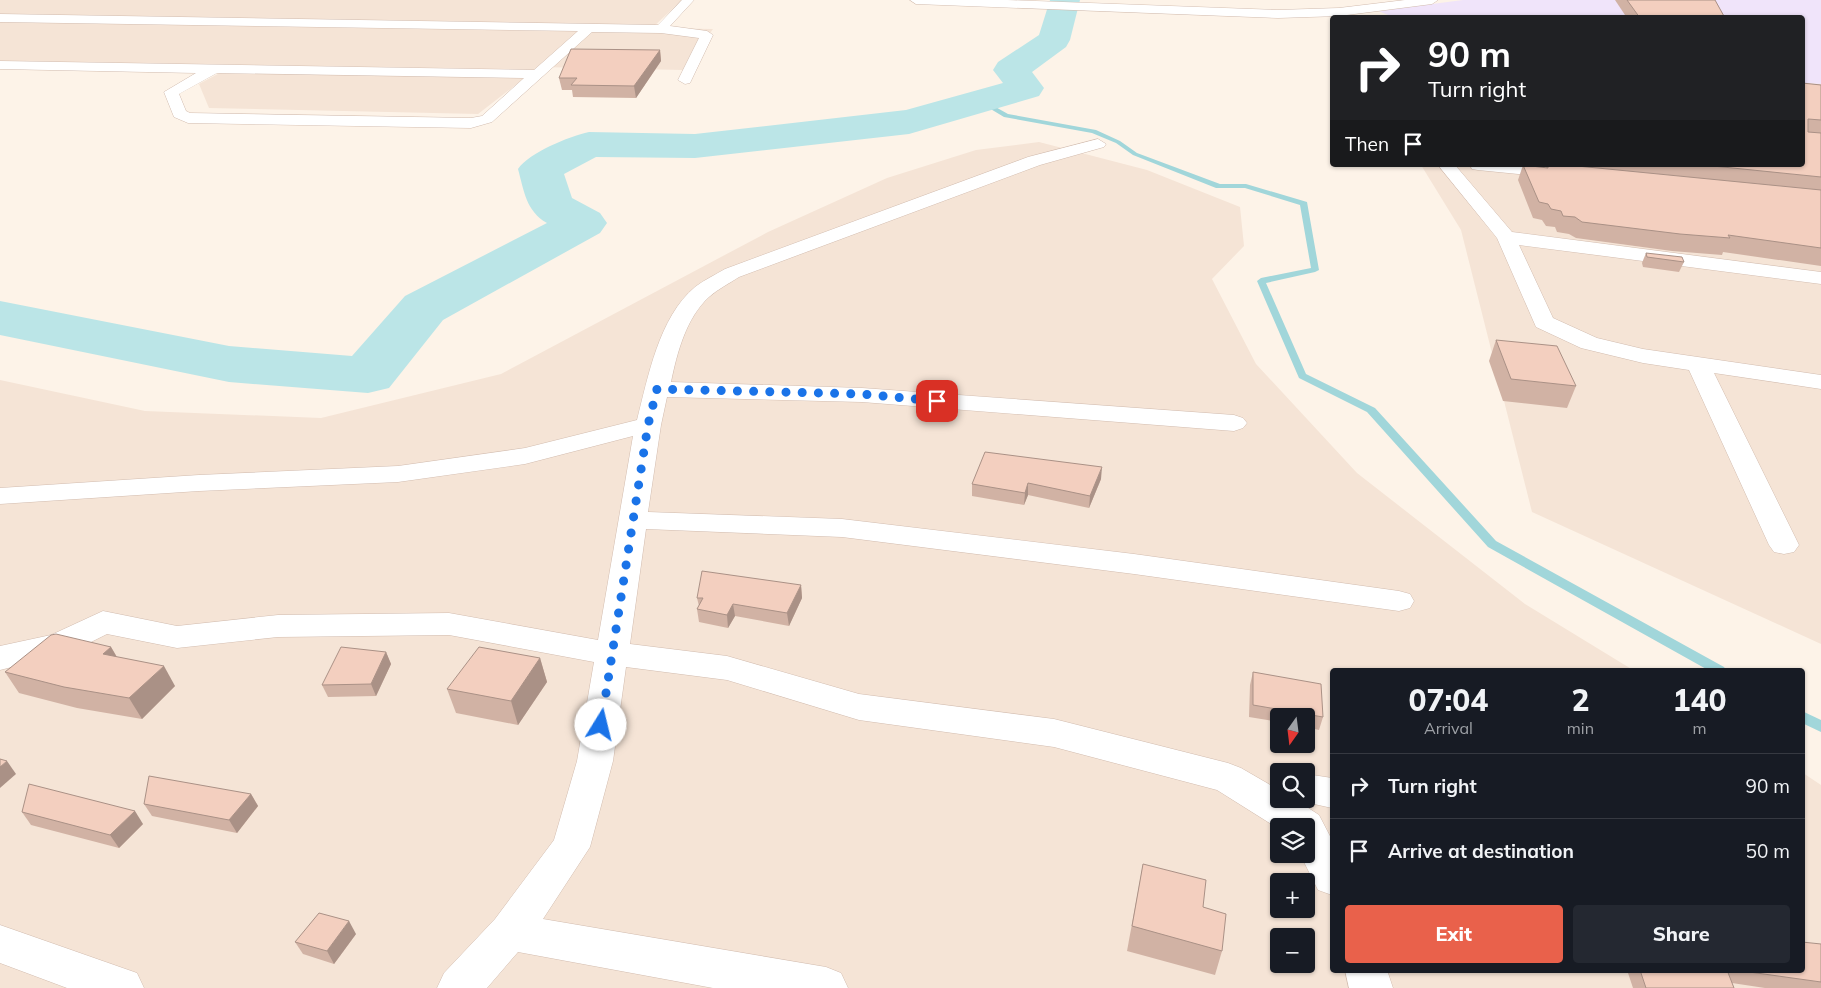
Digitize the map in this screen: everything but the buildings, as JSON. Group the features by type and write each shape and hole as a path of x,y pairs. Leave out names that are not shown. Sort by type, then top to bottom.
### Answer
{"street":[{"path":"661,29 688,0"},
{"path":"916,0 1278,14 1339,12 1432,0"},
{"path":"1339,12 1348,15"},
{"path":"0,18 590,27 661,29 707,36 685,80"},
{"path":"0,27 22,19"},
{"path":"214,69 171,92 180,115 188,118 471,123 486,119 590,27"},
{"path":"0,65 536,74"},
{"path":"459,988 510,932 570,847 595,761 648,425 666,352 685,312 702,292 732,273 1034,161 1098,144"},
{"path":"1448,167 1506,237 1544,322 1589,344 1643,356 1821,382"},
{"path":"1498,167 1576,175"},
{"path":"1506,237 1576,248 1821,278"},
{"path":"1698,364 1784,545"},
{"path":"657,389 862,394 1234,423"},
{"path":"0,496 199,483 398,474 525,456 648,425"},
{"path":"633,520 842,528 1144,565 1399,601"},
{"path":"0,658 60,644 103,622 177,637 278,626 449,624 612,654 727,668 859,707 1054,733 1228,778 1270,784"},
{"path":"1228,778 1319,843"},
{"path":"1315,790 1330,793"},
{"path":"510,932 826,988"},
{"path":"0,944 122,988"},
{"path":"1367,973 1371,988"}],"shaded area":[{"path":"0,0 682,0 652,28 713,29 683,70 539,67 478,114 209,108 199,84 231,67 0,64"},
{"path":"1463,0 1821,0 1821,84 1805,83 1805,15 1388,15 1378,11"},
{"path":"1805,82 1821,84 1821,644 1532,512 1461,230 1422,167 1805,167"},
{"path":"1039,142 1147,170 1240,207 1244,246 1212,279 1256,364 1357,473 1525,604 1630,668 1330,668 1330,973 1805,973 1805,774 1821,785 1821,988 0,988 0,380 145,411 321,418 501,374 768,232 887,178 976,150"}],"waterway":[{"path":"0,318 229,364 368,375 424,308 583,223 552,206 540,169 589,144 695,146 909,122 1026,88 1011,70 1054,40 1065,0"},
{"path":"981,101 1006,116 1094,131 1118,142 1135,154 1219,186 1246,186 1304,204 1315,270 1261,281 1302,376 1371,410 1492,544 1715,668"},
{"path":"1805,718 1821,727"}],"route":[{"path":"601,725 648,425 657,389 862,394 937,401"}]}
